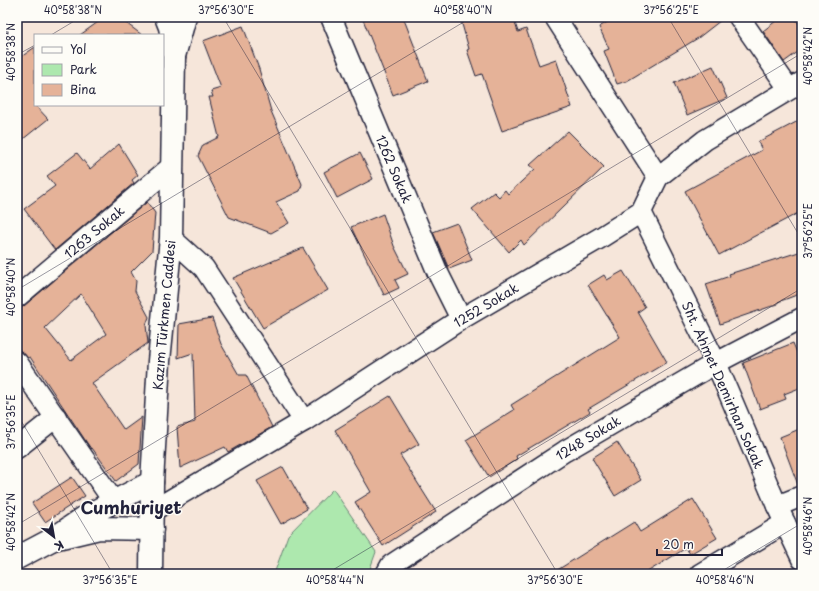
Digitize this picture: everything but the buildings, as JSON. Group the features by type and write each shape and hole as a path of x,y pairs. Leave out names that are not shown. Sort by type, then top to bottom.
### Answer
{"main road":[{"path":"166,17 170,27 174,56"},
{"path":"170,17 174,56"},
{"path":"174,56 180,17"},
{"path":"174,56 185,17"},
{"name":"Kazım Türkmen Caddesi","path":"151,574 152,482 159,361 171,238 174,56"},
{"path":"17,558 53,539 88,515 152,482"},
{"path":"53,539 99,528 152,520"}],"street":[{"name":"1262 Sokak","path":"331,17 437,271 461,319"},
{"path":"555,17 658,177"},
{"path":"641,212 658,177 705,140 795,85 738,17"},
{"name":"1263 Sokak","path":"17,297 171,167"},
{"name":"1252 Sokak","path":"152,520 461,319 600,238 641,212"},
{"name":"Sht. Ahmet Demirhan Sokak","path":"641,212 716,362 781,514 802,559"},
{"path":"171,238 204,268 304,421"},
{"name":"1248 Sokak","path":"386,574 390,565 566,451 716,362 802,318"},
{"path":"17,362 114,502"},
{"path":"17,448 56,417"},
{"path":"700,574 781,514 802,496"}],"green space":[{"path":"333,489 376,552 368,574 274,574 288,535"}],"district":[{"name":"Cumhuriyet","path":"131,508"}]}
